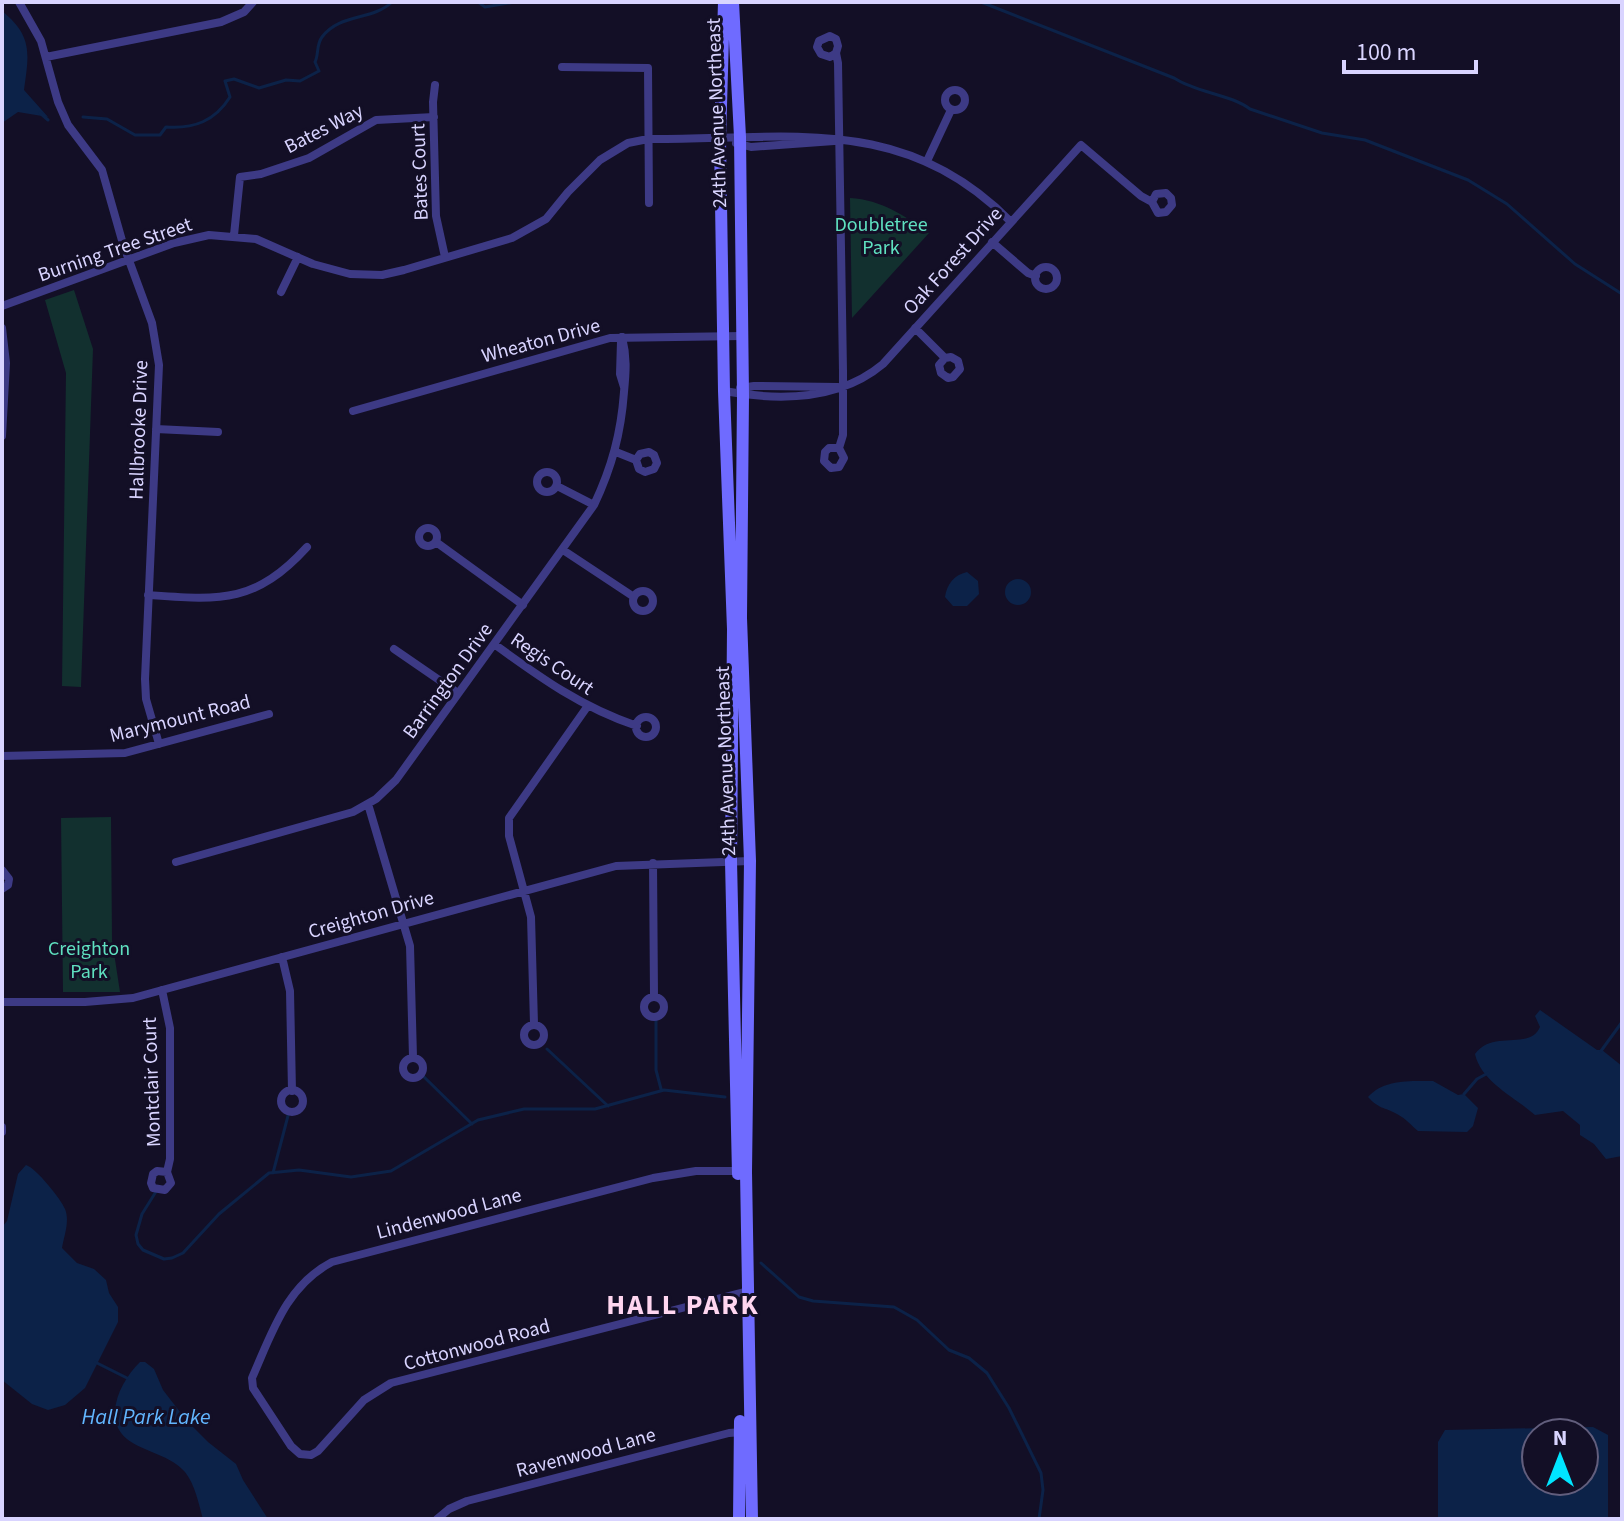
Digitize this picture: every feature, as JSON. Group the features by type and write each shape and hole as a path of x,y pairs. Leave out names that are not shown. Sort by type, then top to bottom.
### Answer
{"street":[{"name":"Hallbrooke Drive","path":"19,2 34,25 68,125 102,170 158,346 145,691 159,744"},
{"path":"46,57 221,22 244,12 253,2"},
{"name":"24th Avenue Northeast","path":"724,2 720,140 724,391 733,629 731,861 744,1292 744,1432 739,1519"},
{"name":"24th Avenue Northeast","path":"733,2 740,141 743,391 741,618 750,861 742,1171"},
{"path":"836,53 843,387 843,435 839,448"},
{"path":"562,67 648,68 649,203"},
{"name":"Bates Court","path":"435,85 436,216 445,257"},
{"path":"927,161 951,110"},
{"name":"Bates Way","path":"234,235 240,177 261,174 309,158 376,120 434,117"},
{"name":"Burning Tree Street","path":"2,306 188,239 234,235 256,239 338,272 364,276 393,272 512,238 546,219 600,160 628,143 648,139 740,141 751,147 839,140 885,147 927,161 966,185 1010,221"},
{"name":"Oak Forest Drive","path":"724,391 743,391 755,397 824,394 872,373 1081,145 1152,202"},
{"path":"992,242 1028,273 1036,276"},
{"path":"281,292 298,257"},
{"path":"2,328 6,363 2,436"},
{"path":"915,328 945,358"},
{"name":"Wheaton Drive","path":"353,411 599,341 622,337 742,336"},
{"name":"Barrington Drive","path":"176,862 327,821 368,804 386,790 408,764 594,505 616,452 624,389 619,357 622,337"},
{"path":"156,429 218,432"},
{"path":"616,452 636,460"},
{"path":"557,486 594,505"},
{"path":"436,542 523,605"},
{"path":"148,595 220,597 247,592 270,581 307,547"},
{"path":"563,550 634,597"},
{"name":"Regis Court","path":"494,644 587,707 637,726"},
{"path":"394,649 458,693"},
{"path":"534,1024 533,929 509,836 509,818 587,707"},
{"name":"Marymount Road","path":"2,756 114,754 269,714"},
{"path":"368,804 411,956 413,1057"},
{"name":"Creighton Drive","path":"2,1002 120,1000 616,866 750,861"},
{"path":"653,863 654,997"},
{"path":"2,870 9,879 8,885 2,889"},
{"path":"282,957 290,991 292,1091"},
{"name":"Montclair Court","path":"162,990 170,1028 170,1159 167,1172"},
{"name":"Lindenwood Lane","path":"262,1405 253,1388 252,1378 284,1308 301,1284 332,1262 653,1178 696,1171 742,1171"},
{"name":"Cottonwood Road","path":"262,1405 296,1451 311,1455 323,1448 364,1400 391,1383 744,1292"},
{"name":"24th Avenue Northeast","path":"744,1432 752,1519"},
{"name":"Ravenwood Lane","path":"437,1519 449,1509 467,1501 729,1433 744,1432"}],"green space":[{"name":"Doubletree Park","path":"850,198 882,205 929,233 852,318"},
{"path":"74,290 93,349 81,687 62,686 66,373 45,300"},
{"name":"Creighton Park","path":"111,817 112,940 120,992 63,992 61,818"}],"water":[{"path":"2,11 24,37 27,66 24,90 48,117 18,112 2,123"},
{"path":"967,572 978,581 979,594 967,606 953,606 945,597 947,588 955,578"},
{"path":"1018,579 1027,583 1031,592 1027,601 1018,605 1009,601 1005,592 1009,583"},
{"path":"1540,1010 1622,1066 1622,1156 1606,1159 1594,1144 1580,1135 1580,1125 1563,1111 1535,1115 1491,1081 1478,1064 1475,1054 1483,1047 1535,1034 1540,1027 1535,1016"},
{"path":"1433,1081 1458,1095 1464,1094 1478,1108 1473,1126 1467,1132 1418,1131 1368,1097 1390,1084"},
{"path":"26,1165 48,1184 65,1209 67,1223 62,1248 77,1263 94,1269 106,1280 109,1293 118,1307 118,1322 85,1388 65,1405 48,1410 32,1404 2,1380 2,1227 7,1221 18,1174"},
{"name":"Hall Park Lake","path":"140,1362 154,1369 163,1390 187,1421 236,1464 268,1519 203,1519 194,1488 185,1472 122,1434 117,1424 116,1404 123,1385"},
{"path":"1520,1428 1520,1497 1600,1497 1600,1431 1608,1435 1608,1519 1438,1519 1438,1442 1445,1430"}],"waterway":[{"path":"83,117 107,119 135,135 160,135 166,127 195,125 211,118 230,97 225,81 234,79 259,88 286,80 300,81 319,71 315,62 319,43 329,29 375,12 392,2"},
{"path":"478,2 485,7 515,2"},
{"path":"981,2 1250,109 1322,133 1365,140 1468,180 1507,204 1575,264 1622,294"},
{"path":"40,113 48,120"},
{"path":"656,1017 656,1070 661,1089"},
{"path":"1601,1051 1622,1022"},
{"path":"547,1049 608,1106"},
{"path":"1464,1094 1477,1079 1488,1073"},
{"path":"421,1074 472,1124"},
{"path":"157,1190 142,1214 136,1235 143,1250 164,1259 172,1258 183,1253 219,1214 269,1173 299,1170 351,1177 391,1171 478,1120 524,1109 595,1109 664,1090 725,1097"},
{"path":"273,1173 289,1112"},
{"path":"761,1263 799,1297 813,1301 894,1307 917,1320 949,1350 969,1358 987,1373 1009,1408 1041,1473 1043,1490 1039,1519"},
{"path":"95,1362 127,1378"}],"district":[{"name":"HALL PARK","path":"683,1305"}]}
